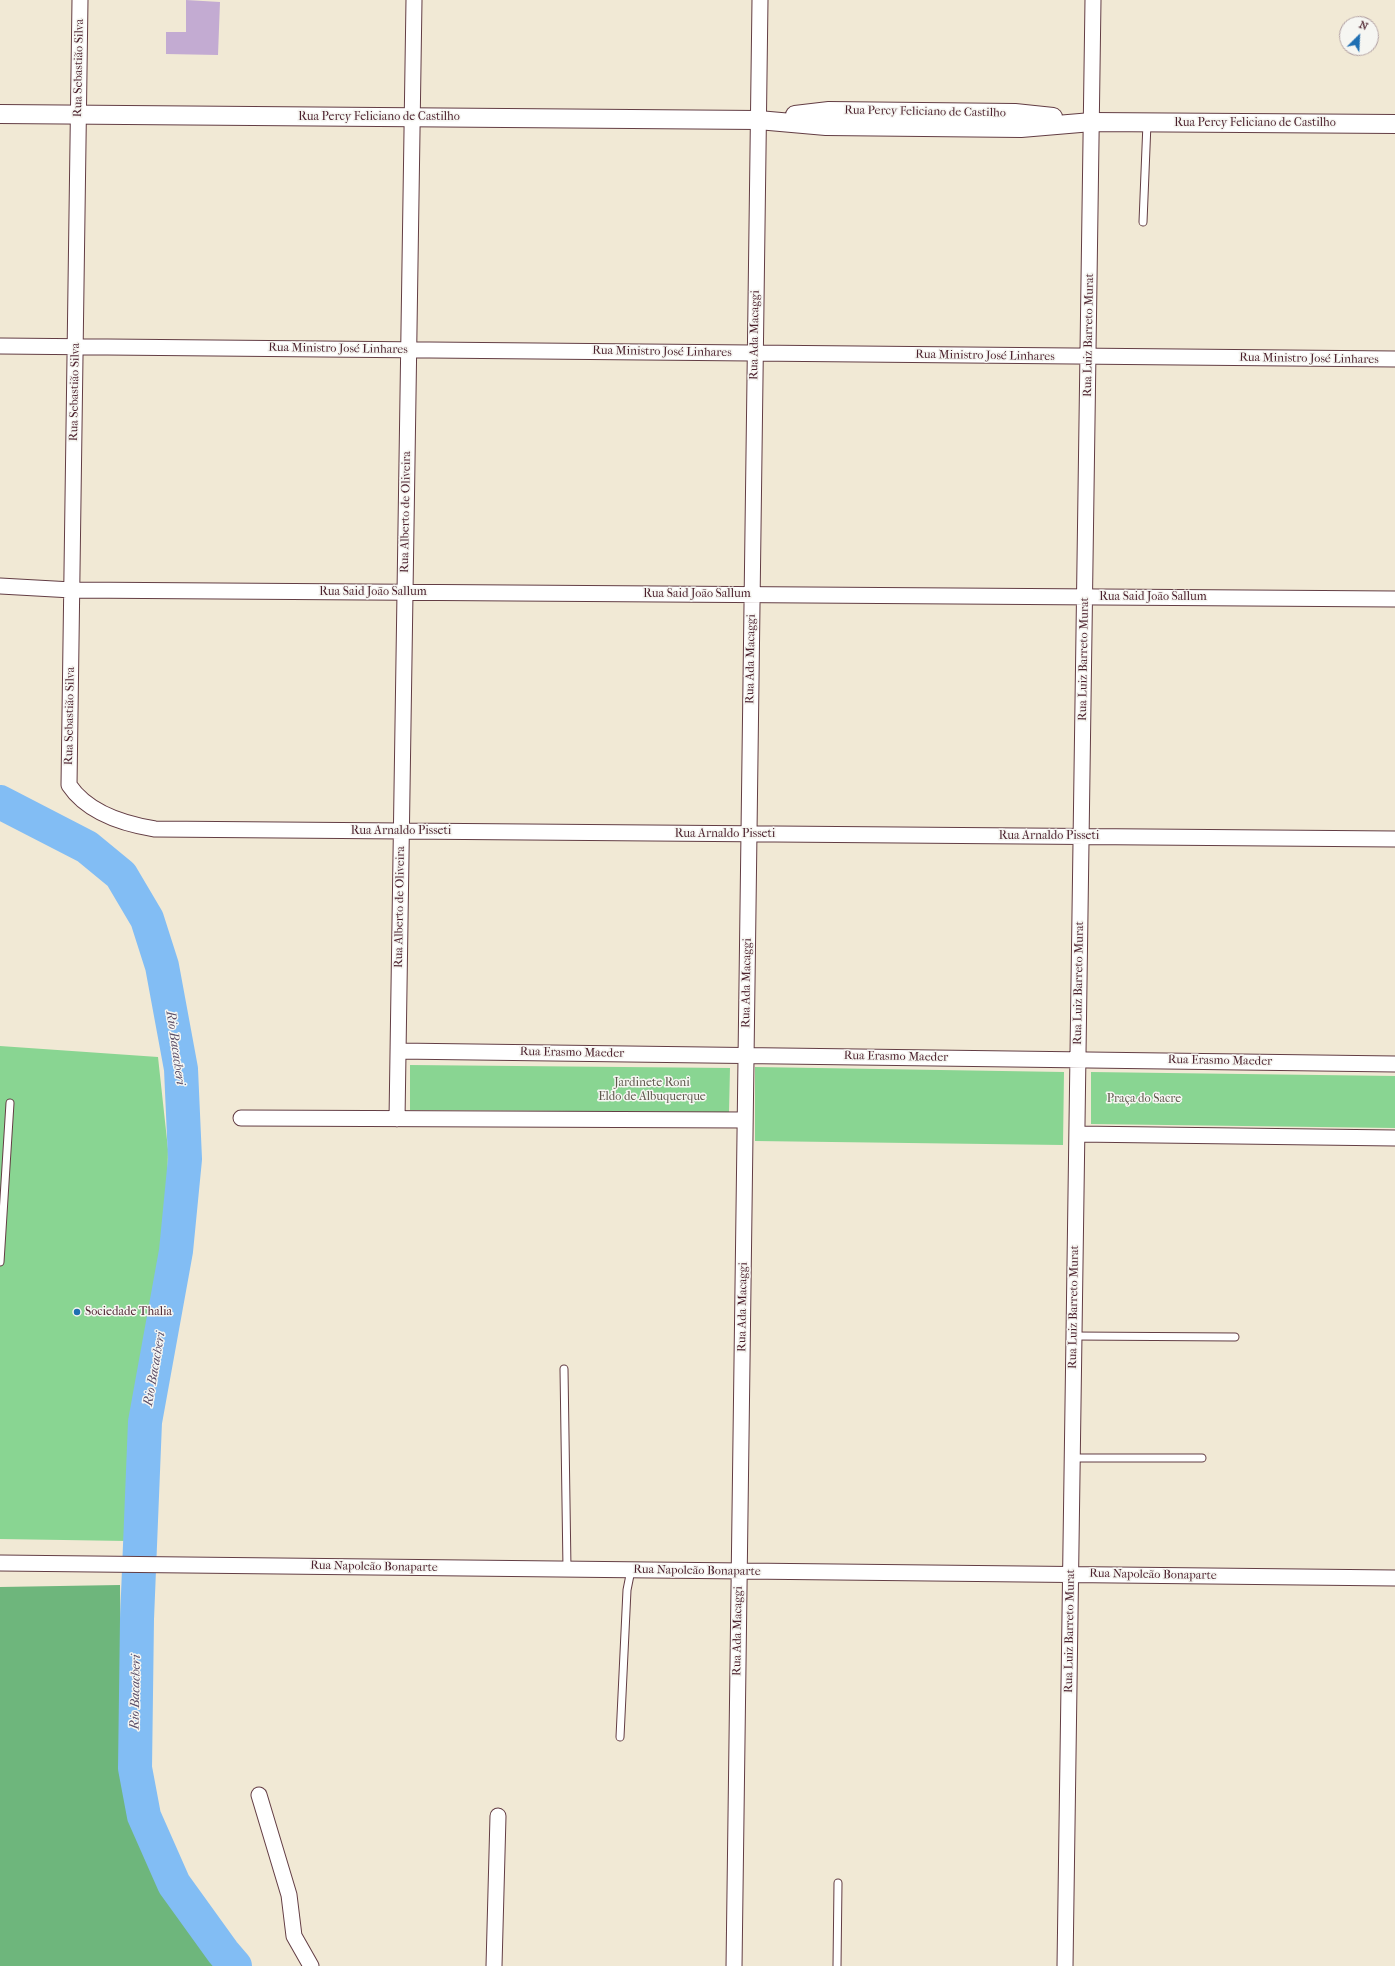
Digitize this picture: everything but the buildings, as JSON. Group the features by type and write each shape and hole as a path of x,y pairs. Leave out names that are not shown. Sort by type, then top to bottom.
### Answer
{"street":[{"name":"Rua Sebastião Silva","path":"69,785 80,0"},
{"name":"Rua Alberto de Oliveira","path":"397,1119 414,0"},
{"name":"Rua Ada Macaggi","path":"734,1966 760,0"},
{"name":"Rua Luiz Barreto Murat","path":"1065,1966 1094,0"},
{"name":"Rua Percy Feliciano de Castilho","path":"0,114 758,120 829,111 844,111 1015,113 1092,122 1395,124"},
{"name":"Rua Ministro José Linhares","path":"0,346 1395,360"},
{"name":"Rua Said João Sallum","path":"0,586 72,590 1395,599"},
{"name":"Rua Arnaldo Pisseti","path":"69,785 76,796 105,814 123,822 155,829 1395,839"},
{"name":"Rua Erasmo Maeder","path":"398,1051 1395,1064"},
{"path":"241,1118 745,1120"},
{"path":"1077,1134 1395,1138"},
{"name":"Rua Napoleão Bonaparte","path":"0,1563 1395,1578"},
{"path":"259,1795 289,1895 294,1936 311,1966"},
{"path":"494,1966 498,1816"}],"lane":[{"path":"1143,222 1147,122"},
{"path":"0,1262 10,1103"},
{"path":"1074,1336 1235,1337"},
{"path":"564,1369 567,1569"},
{"path":"1072,1458 1202,1458"},
{"path":"620,1737 628,1590 631,1570"},
{"path":"837,1966 838,1883"}],"green space":[{"name":"Sociedade Thalia","path":"0,1046 158,1057 168,1149 166,1258 141,1366 131,1449 127,1541 0,1539"},
{"name":"Jardinete Roni Eldo de Albuquerque","path":"410,1065 730,1068 729,1112 410,1110"},
{"path":"755,1067 1064,1072 1063,1145 755,1141"},
{"name":"Praça do Sacre","path":"1091,1072 1395,1076 1395,1128 1091,1124"},
{"path":"120,1585 122,1769 206,1943 227,1966 0,1966 0,1587"}],"waterway":[{"name":"Rio Bacacheri","path":"0,802 87,847 121,875 147,919 162,966 181,1069 185,1159 176,1251 145,1422 137,1619 135,1768 144,1816 174,1884 223,1952 235,1966"}],"place":[{"name":"Sociedade Thalia","path":"77,1312"}]}
